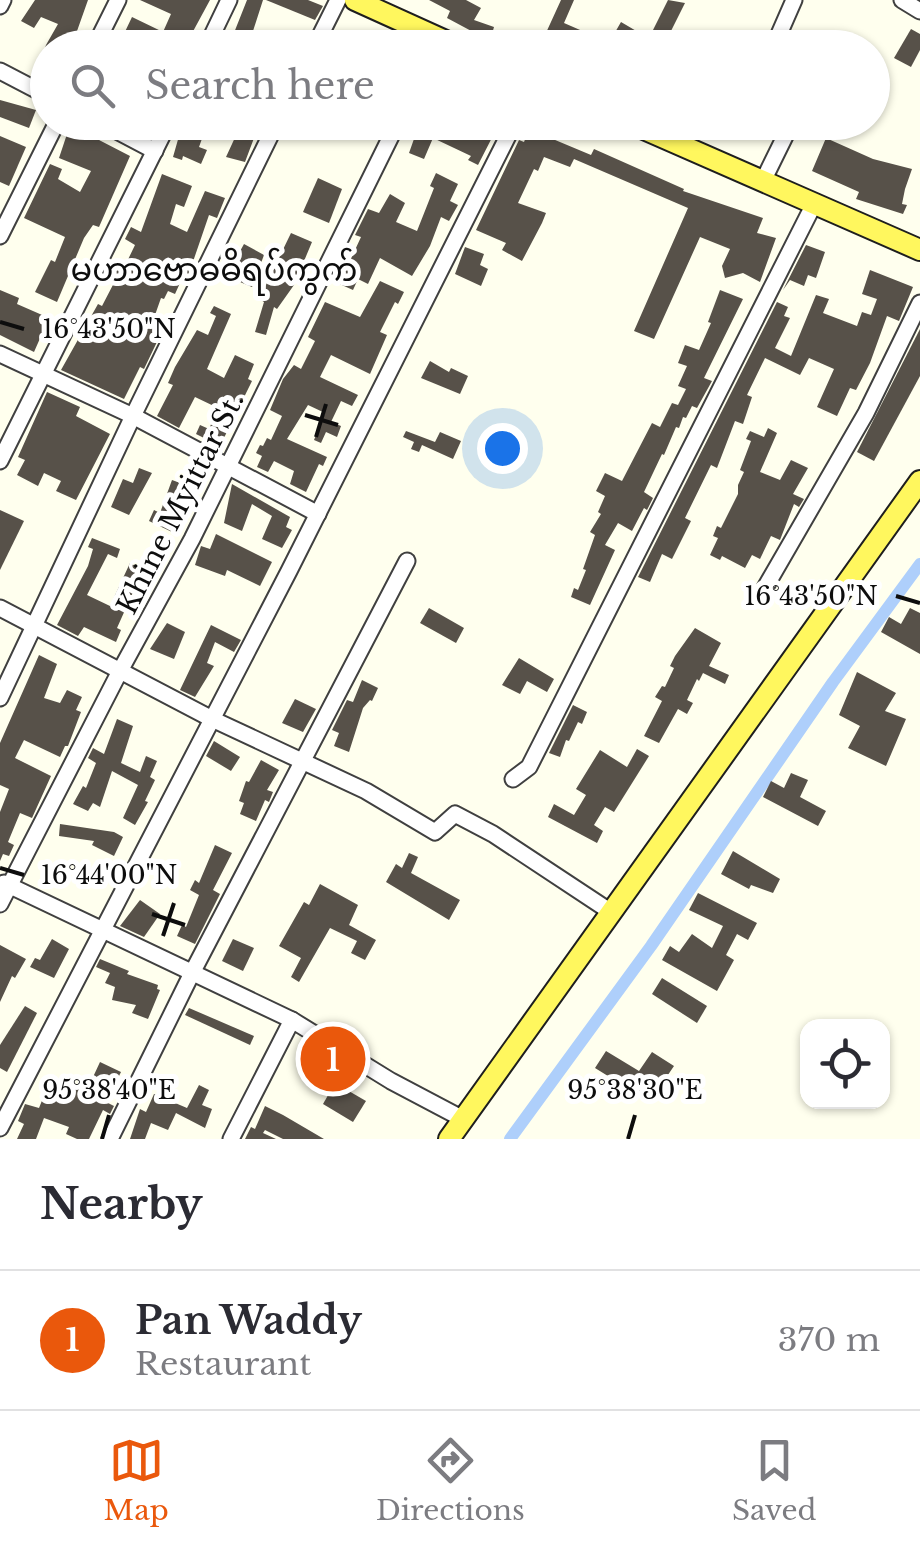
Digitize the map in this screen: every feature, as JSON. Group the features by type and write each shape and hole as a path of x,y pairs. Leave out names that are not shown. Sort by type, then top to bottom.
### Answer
{"main road":[{"path":"355,0 412,30"},
{"path":"669,140 920,250"},
{"path":"449,1139 920,481"}],"street":[{"path":"103,30 118,0"},
{"path":"215,30 230,0"},
{"path":"323,30 338,0"},
{"path":"781,30 794,0"},
{"path":"902,0 920,11"},
{"path":"0,71 30,87"},
{"path":"0,236 48,140"},
{"path":"135,140 154,150"},
{"path":"0,462 159,140"},
{"path":"0,698 132,416 268,140"},
{"name":"Khine Myittar St.","path":"0,904 4,884 229,466 389,140"},
{"path":"0,1128 507,140"},
{"path":"763,181 783,140"},
{"path":"514,779 528,767 814,204"},
{"path":"762,593 866,413 920,303"},
{"path":"0,354 132,416 318,514"},
{"path":"110,1139 300,763 408,560"},
{"path":"0,608 212,719 366,791 434,832 454,814 493,834 611,912"},
{"path":"4,884 292,1020 391,1081 463,1119"},
{"path":"231,1139 292,1020"}],"building":[{"path":"35,0 88,0 77,30 55,30 58,24 41,17 34,28 21,21"},
{"path":"140,0 210,0 194,30 164,30 171,14"},
{"path":"247,0 263,0 253,30 235,30"},
{"path":"266,0 308,0 323,6 315,20"},
{"path":"429,0 466,0 481,8 474,20 494,27 493,30 469,30 447,18 450,11"},
{"path":"561,0 574,0 564,23 580,30 547,30"},
{"path":"668,0 685,3 672,30 653,30"},
{"path":"132,17 159,30 126,30"},
{"path":"621,22 635,30 616,30"},
{"path":"911,29 920,34 920,50 911,67 894,58"},
{"path":"0,100 30,108 29,128 0,117"},
{"path":"0,136 26,147 9,186 0,182"},
{"path":"65,140 99,140 130,156 99,227 93,225 84,238 57,302 35,292 51,260 55,262 65,237 24,218 50,164 62,169 58,179 80,192 91,171 59,158"},
{"path":"178,140 202,140 199,147 207,150 201,164 183,156 182,160 173,157"},
{"path":"234,140 253,140 245,162 226,157"},
{"path":"414,140 432,140 424,159 409,153"},
{"path":"437,140 491,140 478,165 468,160 471,156"},
{"path":"519,140 555,140 591,155 594,149 683,191 763,218 757,233 776,238 760,282 743,273 725,278 722,266 730,249 700,237 654,339 634,331 688,208 574,159 570,167 544,157 518,203 546,213 522,261 502,250 506,243 476,230"},
{"path":"825,140 912,169 902,204 907,205 903,214 856,199 859,192 812,171"},
{"path":"436,173 458,184 450,201 458,205 449,221 441,217 412,276 380,258 368,284 358,279 353,290 335,282 361,237 355,235 368,209 379,213 390,194 405,203 396,222 417,231"},
{"path":"162,174 192,186 184,207 176,204 170,224 187,232 205,191 225,198 217,218 209,215 185,285 180,283 175,294 168,291 161,298 155,315 167,321 144,369 140,367 124,399 61,370 116,279 110,276 113,268 122,272 135,245 125,239 131,227 141,232"},
{"path":"318,178 342,189 329,223 303,212"},
{"path":"291,233 312,242 294,285 277,309 274,307 266,335 255,332 264,302 263,291"},
{"path":"244,244 264,255 252,287 240,282 245,270 233,264"},
{"path":"806,245 825,252 816,278 808,275 804,286 790,280 783,290"},
{"path":"465,247 484,254 480,265 488,269 481,286 455,274"},
{"path":"870,270 913,287 899,321 887,316 870,363 856,390 850,388 837,416 817,407 834,369 809,358 800,375 765,358 747,395 752,397 743,424 735,421 717,468 711,465 685,518 691,521 672,559 662,554 650,582 638,577 777,302 788,307 784,316 790,318 775,348 791,356 816,295 829,299 823,313 857,326 862,312 871,315 877,299 862,294"},
{"path":"380,281 404,292 380,332 387,335 370,374 331,355 320,377 358,395 352,406 341,401 331,422 341,426 337,437 326,432 321,443 314,440 325,413 308,405 287,439 327,457 323,466 319,464 306,492 290,484 294,471 274,461 268,472 257,467 262,456 256,453 267,438 271,440 282,416 270,410 283,379 294,365 301,369 315,341 308,337 325,302 360,317"},
{"path":"0,290 19,298 17,304 49,318 34,352 0,335"},
{"path":"720,290 743,299 704,378 712,381 697,408 692,406 676,427 662,454 644,492 653,498 647,510 644,508 632,531 618,523 605,545 615,550 590,605 571,597 586,570 583,569 595,535 590,532 601,514 598,512 605,496 596,491 605,473 622,481 652,423 660,427 672,403 678,405 686,389 678,386 687,366 678,363 685,345 699,350"},
{"path":"214,306 231,314 207,369 224,378 235,355 254,364 248,379 252,381 220,446 196,434 200,425 209,429 218,408 195,397 179,428 157,416 173,385 168,383 175,367 197,330 208,335 216,316 210,313"},
{"path":"920,329 920,376 874,461 857,452"},
{"path":"430,361 449,372 451,368 468,376 460,394 421,378"},
{"path":"47,392 80,407 76,416 110,434 76,500 56,491 61,481 44,473 38,486 17,475 25,460 18,457"},
{"path":"768,428 777,433 760,472 780,480 791,460 808,468 793,494 804,499 799,507 794,504 780,540 771,536 760,559 752,555 745,568 722,556 720,560 710,555 718,538 713,536 738,494 750,431 764,437"},
{"path":"406,431 435,442 440,432 461,441 453,459 422,445 419,452 411,449 414,442 403,437"},
{"path":"139,468 152,473 129,515 111,507 123,479 133,483"},
{"path":"172,480 194,488 172,532 149,521 154,510 160,513"},
{"path":"232,484 290,517 286,527 292,530 282,548 262,539 272,516 252,504 242,531 224,523"},
{"path":"0,510 24,521 0,570"},
{"path":"216,534 272,562 260,586 227,570 225,576 195,565 201,546 210,549"},
{"path":"92,538 120,549 117,558 108,554 87,595 110,606 130,563 152,575 146,585 141,582 134,590 117,628 121,630 116,642 84,627 78,636 57,625 88,566"},
{"path":"429,608 464,628 456,643 420,623"},
{"path":"910,608 920,613 920,654 881,632 889,617 901,624"},
{"path":"167,623 185,632 174,659 150,649"},
{"path":"211,625 241,640 234,652 215,642 207,663 214,666 195,697 180,690"},
{"path":"695,628 721,643 709,666 729,675 725,684 703,673 687,700 693,703 687,714 678,709 659,743 644,736 662,701 655,697 665,687 675,656"},
{"path":"39,655 57,664 44,698 60,703 67,690 82,697 76,710 81,712 60,757 24,740 15,758 51,776 32,818 20,813 8,842 14,845 9,856 3,854 0,861 0,812 9,789 0,785 0,743"},
{"path":"519,658 554,679 547,692 527,681 520,694 502,685"},
{"path":"857,672 896,693 885,711 906,719 886,766 848,748 860,726 839,715"},
{"path":"362,680 378,688 363,708 349,752 334,746 339,733 332,730 347,700 353,702"},
{"path":"295,699 316,709 303,732 282,723"},
{"path":"573,705 587,712 582,724 578,722 569,741 566,740 560,757 549,753"},
{"path":"117,719 133,726 121,763 140,772 146,756 157,761 150,777 155,780 145,801 148,802 135,825 123,818 138,785 112,771 100,807 93,803 88,811 73,804 83,786 86,788 96,763 88,758 93,748 104,754"},
{"path":"214,741 240,757 231,771 206,756"},
{"path":"637,749 649,756 614,812 605,807 594,825 603,831 597,843 548,817 554,804 574,815 586,795 576,789 600,750 627,767"},
{"path":"261,760 279,770 267,790 273,792 269,802 265,800 256,821 240,814 244,803 239,801 246,781 249,782"},
{"path":"791,773 808,780 800,797 826,811 818,826 763,797 771,781 784,788"},
{"path":"60,824 114,832 123,837 114,856 92,845 94,841 59,836"},
{"path":"215,845 232,853 213,890 220,894 195,944 177,936 182,925 186,927 199,895 190,890 195,880 199,883"},
{"path":"733,851 780,879 773,893 751,885 749,889 721,874"},
{"path":"409,853 418,857 411,873 460,900 449,920 386,882 396,864 402,868"},
{"path":"320,884 358,905 349,925 376,940 365,960 351,953 357,941 330,928 299,982 291,977 301,958 279,946 304,902 309,905"},
{"path":"698,893 757,923 748,940 737,934 726,955 734,960 717,991 662,960 670,946 679,952 692,934 712,948 723,926 689,910"},
{"path":"140,900 160,914 144,937 120,926"},
{"path":"52,939 69,949 54,978 30,967 35,958 40,960"},
{"path":"233,939 254,948 243,971 222,961"},
{"path":"0,945 26,959 15,978 12,976 0,1002"},
{"path":"100,959 158,985 160,990 148,1019 132,1013 136,1005 112,1000 115,987 105,983 110,973 96,967"},
{"path":"662,978 707,1006 697,1023 652,994"},
{"path":"25,1006 37,1013 7,1072 0,1068 0,1045"},
{"path":"189,1008 254,1036 250,1045 185,1015"},
{"path":"606,1051 639,1071 652,1052 674,1066 651,1100 595,1068"},
{"path":"100,1062 121,1072 106,1102 114,1106 110,1114 103,1110 89,1139 66,1134 69,1127 44,1118 36,1139 17,1139 24,1124 18,1121 25,1104 39,1108 47,1088 61,1094 67,1082 87,1090"},
{"path":"335,1083 366,1101 353,1122 323,1104"},
{"path":"199,1085 209,1090 202,1105 212,1109 205,1128 176,1113 168,1130 151,1123 145,1139 130,1139 140,1109 146,1112 154,1094 187,1108"},
{"path":"265,1106 324,1139 283,1139 265,1130 263,1133 276,1139 245,1139 251,1127 255,1129"}],"waterway":[{"path":"510,1139 920,564"}],"place":[{"name":"Pan Waddy","path":"333,1059"}],"district":[{"name":"မဟာဗောဓဓိရပ်ကွက်","path":"214,270"}]}
